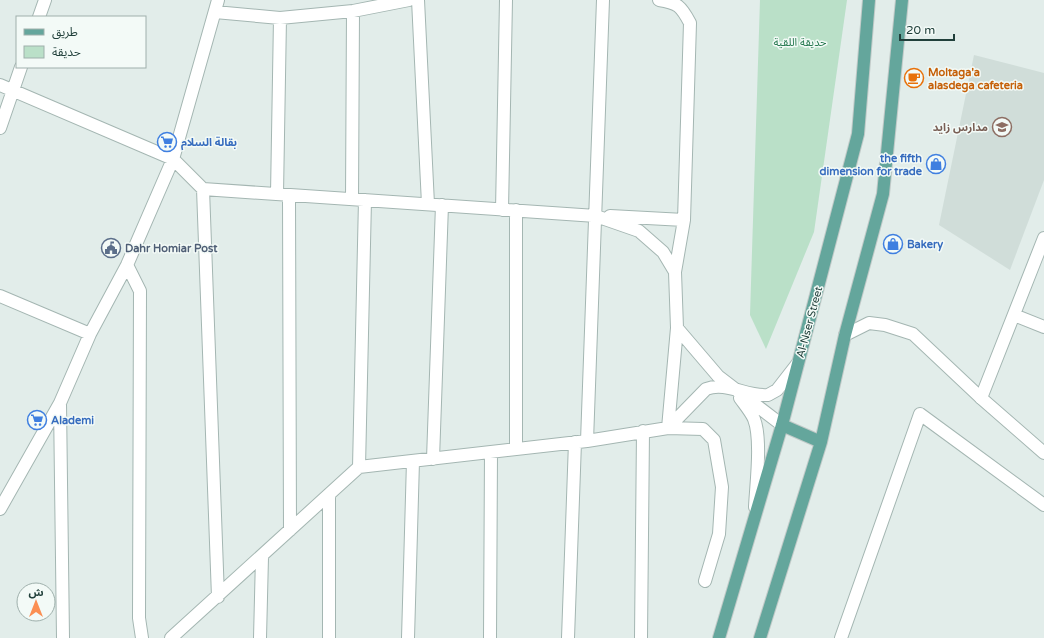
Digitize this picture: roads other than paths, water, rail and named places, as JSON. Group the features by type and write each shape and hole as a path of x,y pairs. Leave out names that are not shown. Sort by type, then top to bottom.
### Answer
{"main road":[{"name":"Al-Nser Street","path":"719,638 782,425 858,134 869,0"},
{"path":"760,638 821,442 845,335 883,194 902,0"},
{"path":"782,425 821,442"}],"street":[{"path":"39,16 45,0"},
{"path":"0,509 60,403 90,334 127,265 173,160 217,6 280,18 353,11 409,0"},
{"path":"418,0 428,204"},
{"path":"502,210 506,0"},
{"path":"568,638 596,216 603,0"},
{"path":"663,0 674,2 683,9 690,23 684,220 675,272 677,328 668,428"},
{"path":"352,199 353,11"},
{"path":"276,194 280,18"},
{"path":"0,128 21,68"},
{"path":"0,85 173,160 203,189 502,210 684,220"},
{"path":"203,189 218,597"},
{"path":"289,195 290,530"},
{"path":"359,467 365,200"},
{"path":"433,459 442,205"},
{"path":"516,210 516,449"},
{"path":"596,216 639,231 663,252 675,272"},
{"path":"981,398 1044,238"},
{"path":"127,265 140,291 139,618 142,638"},
{"path":"0,296 90,334"},
{"path":"1014,315 1044,327"},
{"path":"845,335 869,323 885,325 913,334 981,398 1044,453"},
{"path":"677,328 718,376 782,425"},
{"path":"668,428 706,389 714,386 762,396 772,394 798,363"},
{"path":"735,390 754,420 756,431 758,470 754,517"},
{"path":"60,403 63,638"},
{"path":"841,638 920,414 1044,505"},
{"path":"171,638 262,557 359,467 581,442 668,428 704,429 714,440 722,487 718,534 705,581"},
{"path":"641,638 643,431"},
{"path":"490,638 491,452"},
{"path":"408,638 413,461"},
{"path":"329,495 329,638"},
{"path":"260,638 262,557"}],"place":[{"name":"Moltaga'a alasdega cafeteria","path":"914,78"},
{"name":"مدارس زايد","path":"1002,127"},
{"name":"بقالة السلام","path":"167,142"},
{"name":"the fifth dimension for trade","path":"936,164"},
{"name":"Bakery","path":"893,244"},
{"name":"Dahr Homiar Post","path":"111,248"},
{"name":"Alademi","path":"37,420"}],"park label":[{"name":"حديقة اللقية","path":"800,42"}]}
